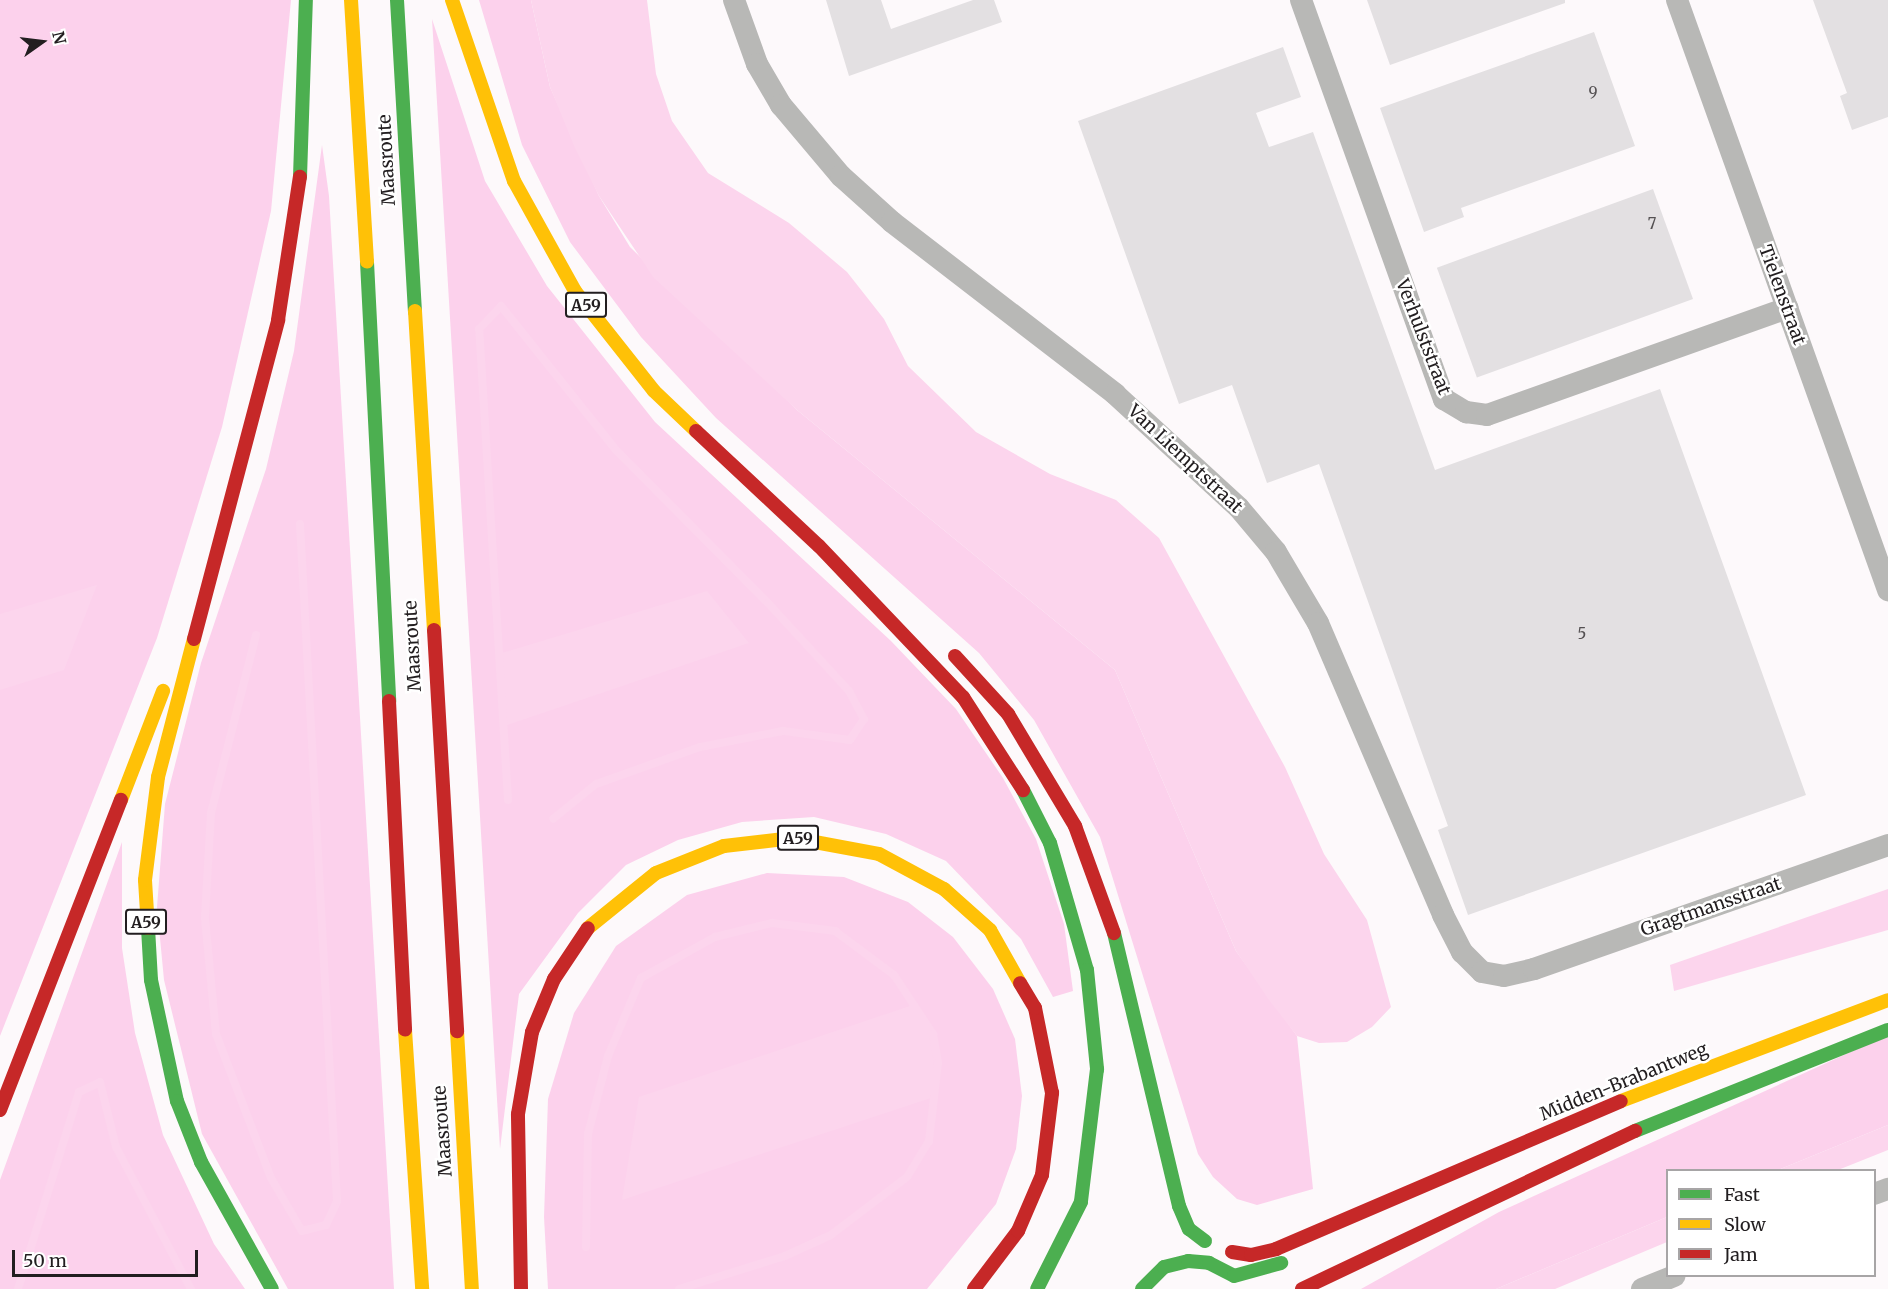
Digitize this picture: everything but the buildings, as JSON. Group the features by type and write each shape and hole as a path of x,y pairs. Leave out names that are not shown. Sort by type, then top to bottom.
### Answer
{"main road":[{"name":"A59","path":"272,1289 201,1162 177,1101 160,1039 146,931 149,821 278,320 300,183 306,0"},
{"name":"Maasroute","path":"351,0 387,606 393,839 422,1289"},
{"name":"Maasroute","path":"397,0 472,1289"},
{"name":"A59","path":"452,0 510,171 575,291 654,391 819,546 932,662 982,722 1031,803 1064,880 1094,1018 1094,1119 1081,1202 1037,1289"},
{"name":"A59","path":"0,1110 222,538"},
{"name":"A59","path":"819,546 889,595"},
{"path":"940,641 1008,714 1075,826 1113,931 1179,1206 1189,1229 1205,1241 1232,1252 1256,1279"},
{"name":"A59","path":"521,1289 518,1114 532,1032 554,979 586,930 656,873 724,846 793,838 879,854 944,889 990,930 1035,1008 1052,1093 1042,1175 1018,1231 974,1289"},
{"name":"Midden-Brabantweg","path":"1232,1252 1251,1255 1276,1249 1336,1220 1378,1209 1585,1114 1888,1000"},
{"path":"1341,1289 1396,1248 1626,1136 1770,1073 1888,1030"},
{"name":"Midden-Brabantweg","path":"1256,1279 1344,1233 1378,1209"},
{"path":"1177,1241 1205,1241"},
{"path":"1302,1289 1365,1256 1396,1248"},
{"path":"1142,1289 1164,1268 1188,1261 1234,1276 1256,1279"}],"street":[{"name":"Van Liemptstraat","path":"734,0 757,64 781,105 841,176 892,222 1115,394 1239,508 1276,552 1317,623 1462,952 1482,972 1504,976 1534,969"},
{"name":"Verhulststraat","path":"1302,0 1444,399 1466,412 1487,414 1786,308"},
{"name":"Tielenstraat","path":"1677,0 1888,590"},
{"name":"Gragtmansstraat","path":"1534,969 1888,845"},
{"path":"1642,1289 1670,1277"}],"shaded area":[{"path":"0,0 291,0 271,211 222,427 157,638 0,1036"},
{"path":"479,0 531,0 550,87 599,196 630,247 797,410 1115,670 1236,951 1297,1036 1313,1189 1257,1205 1237,1199 1213,1177 1198,1154 1100,837 1034,720 979,653 716,418 641,337 570,242 522,145"},
{"path":"531,0 647,0 656,74 672,121 708,173 789,223 847,272 884,319 908,366 976,432 1050,474 1116,500 1159,538 1285,767 1324,854 1367,920 1391,1007 1372,1027 1347,1042 1319,1043 1297,1036 1269,1000 1236,951 1115,670 797,410 654,278 599,196 575,148 550,87"},
{"path":"432,19 485,181 547,286 655,422 891,641 956,709 1003,778 1036,839 1064,924 1073,991 1053,997 1021,939 946,861 886,834 814,817 742,822 678,840 626,865 578,913 519,994 500,1149"},
{"path":"322,145 329,196 394,1289 288,1289 202,1134 164,980 157,907 165,804 201,663 266,469 294,351"},
{"path":"97,585 64,670 0,690 0,614"},
{"path":"707,591 749,643 504,726 502,653"},
{"path":"122,842 122,948 135,1033 163,1135 214,1244 245,1289 0,1289 0,1180"},
{"path":"767,873 844,877 908,902 953,937 993,989 1015,1039 1022,1096 1016,1149 996,1204 927,1289 548,1289 544,1217 548,1099 574,1013 616,946 687,895"},
{"path":"1888,889 1888,930 1674,991 1670,965"},
{"path":"916,1004 933,1034 938,1063 934,1097 622,1200 639,1097"},
{"path":"1888,1035 1888,1125 1780,1169 1666,1169 1666,1217 1496,1289 1361,1289 1499,1212"},
{"path":"1888,1125 1888,1150 1840,1169 1780,1169"},
{"path":"1666,1217 1666,1242 1555,1289 1496,1289"}],"waterway":[{"path":"508,800 479,329 501,306 616,450 768,603 849,691 864,719 850,740 783,731 700,747 596,784 553,819"},
{"path":"256,635 211,813 205,918 216,1034 271,1178 302,1231 326,1225 337,1201 300,524"},
{"path":"586,1247 588,1134 608,1056 641,978 715,937 772,923 835,931 894,975 933,1034 938,1063 929,1141 907,1177 831,1235 785,1256 679,1289"},
{"path":"18,1289 79,1092 100,1082 116,1147 191,1289"}],"traffic: fast":[{"path":"300,177 306,0"},
{"path":"397,0 415,311"},
{"path":"367,262 389,701"},
{"path":"1023,790 1050,843 1087,970 1097,1069 1081,1202 1037,1289"},
{"path":"148,928 151,980 177,1101 201,1162 272,1289"},
{"path":"1114,933 1179,1206 1189,1229 1205,1241"},
{"path":"1635,1131 1888,1030"},
{"path":"1142,1289 1164,1267 1188,1261 1209,1263 1234,1276 1281,1263"}],"traffic: slow":[{"path":"351,0 367,262"},
{"path":"452,0 514,181 575,291 654,391 696,431"},
{"path":"415,311 434,630"},
{"path":"148,928 145,880 158,777 194,639"},
{"path":"121,800 163,691"},
{"path":"588,928 656,873 724,846 793,838 879,854 944,889 990,930 1020,983"},
{"path":"1621,1101 1888,1000"},
{"path":"405,1030 422,1289"},
{"path":"457,1031 472,1289"}],"traffic: jam":[{"path":"194,639 278,320 300,177"},
{"path":"696,431 819,546 963,697 1023,790"},
{"path":"434,630 457,1031"},
{"path":"955,656 1008,714 1075,826 1114,933"},
{"path":"389,701 405,1030"},
{"path":"0,1110 121,800"},
{"path":"521,1289 518,1114 532,1032 554,979 588,928"},
{"path":"974,1289 1018,1231 1042,1175 1052,1093 1035,1008 1020,983"},
{"path":"1232,1252 1251,1255 1276,1249 1621,1101"},
{"path":"1302,1289 1635,1131"}]}
